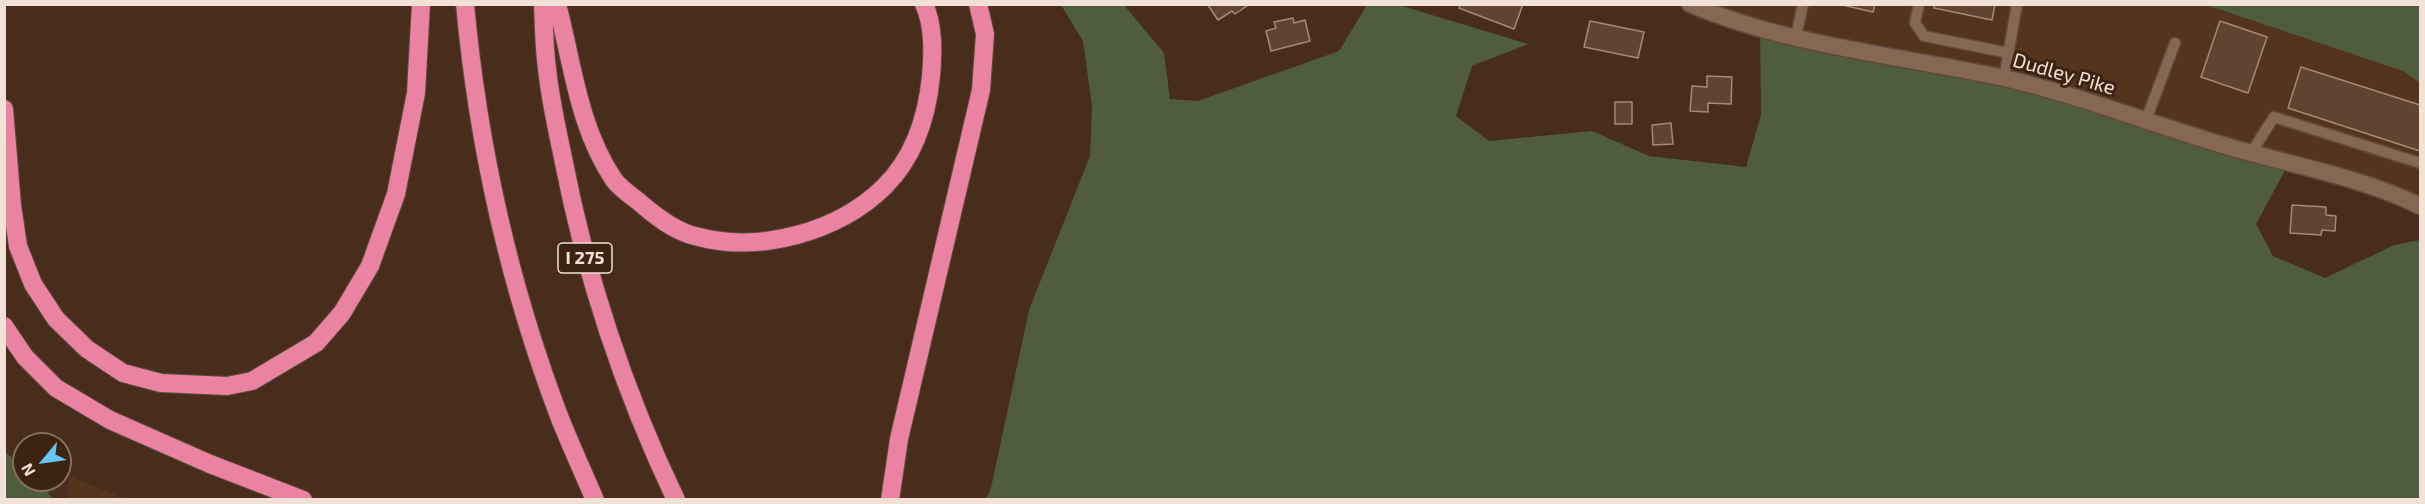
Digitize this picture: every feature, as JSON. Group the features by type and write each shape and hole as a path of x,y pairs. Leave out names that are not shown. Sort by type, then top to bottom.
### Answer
{"highway":[{"path":"4,109 12,205 18,246 33,284 56,319 87,350 123,373 160,383 227,386 252,381 316,343 342,313 370,266 396,194 416,93 421,4"},
{"path":"465,4 485,153 505,244 523,308 559,416 595,500"},
{"name":"I 275","path":"543,4 546,68 572,207 588,268 605,326 634,403 676,500"},
{"path":"557,4 586,125 616,183 664,222 694,236 746,242 778,239 843,218 886,186 908,157 923,127 930,93 933,57 931,25 924,4"},
{"path":"890,500 898,439 981,90 985,34 978,4"},
{"path":"4,326 25,357 56,388 110,420 210,464 303,500"}],"street":[{"name":"Dudley Pike","path":"1690,4 1712,14 1796,36 2062,92 2251,153 2350,180 2421,206"}],"lane":[{"path":"1796,36 1803,4"},
{"path":"1919,4 1915,23 1924,36 2008,52"},
{"path":"2004,78 2018,4"},
{"path":"2146,120 2175,43"},
{"path":"2251,153 2274,117 2421,163"}],"shaded area":[{"path":"1690,5 2206,5 2403,71 2420,83 2420,206 1879,54"},
{"path":"72,477 126,499 67,499 68,492 72,492"}],"green space":[{"path":"1061,5 1124,5 1164,53 1170,99 1198,101 1339,51 1367,5 1399,5 1528,44 1472,66 1456,116 1489,141 1592,131 1649,156 1746,167 1761,115 1760,28 1993,76 2289,163 2256,224 2273,256 2325,278 2394,245 2420,240 2420,499 986,500 991,488 1029,310 1090,156 1092,106 1083,41"},
{"path":"2206,5 2420,5 2420,83 2403,71"},
{"path":"5,452 12,458 12,492 47,492 53,499 5,499"}],"building":[{"path":"1250,4 1235,14 1232,11 1218,20 1208,5"},
{"path":"1461,4 1523,4 1514,29 1459,8"},
{"path":"1838,4 1875,4 1873,12"},
{"path":"1935,4 1995,4 1992,20 1934,8"},
{"path":"1293,18 1294,23 1305,20 1310,41 1271,51 1266,31 1276,28 1274,22"},
{"path":"1590,21 1644,32 1638,58 1584,47"},
{"path":"2220,21 2267,37 2248,93 2201,77"},
{"path":"2301,67 2420,105 2420,151 2288,108"},
{"path":"1707,76 1732,77 1731,104 1708,103 1708,112 1690,111 1692,86 1707,87"},
{"path":"1615,102 1632,102 1632,124 1615,124"},
{"path":"1671,123 1673,144 1653,145 1652,125"},
{"path":"2292,205 2326,207 2326,215 2336,216 2335,231 2322,230 2321,235 2290,233"}]}
